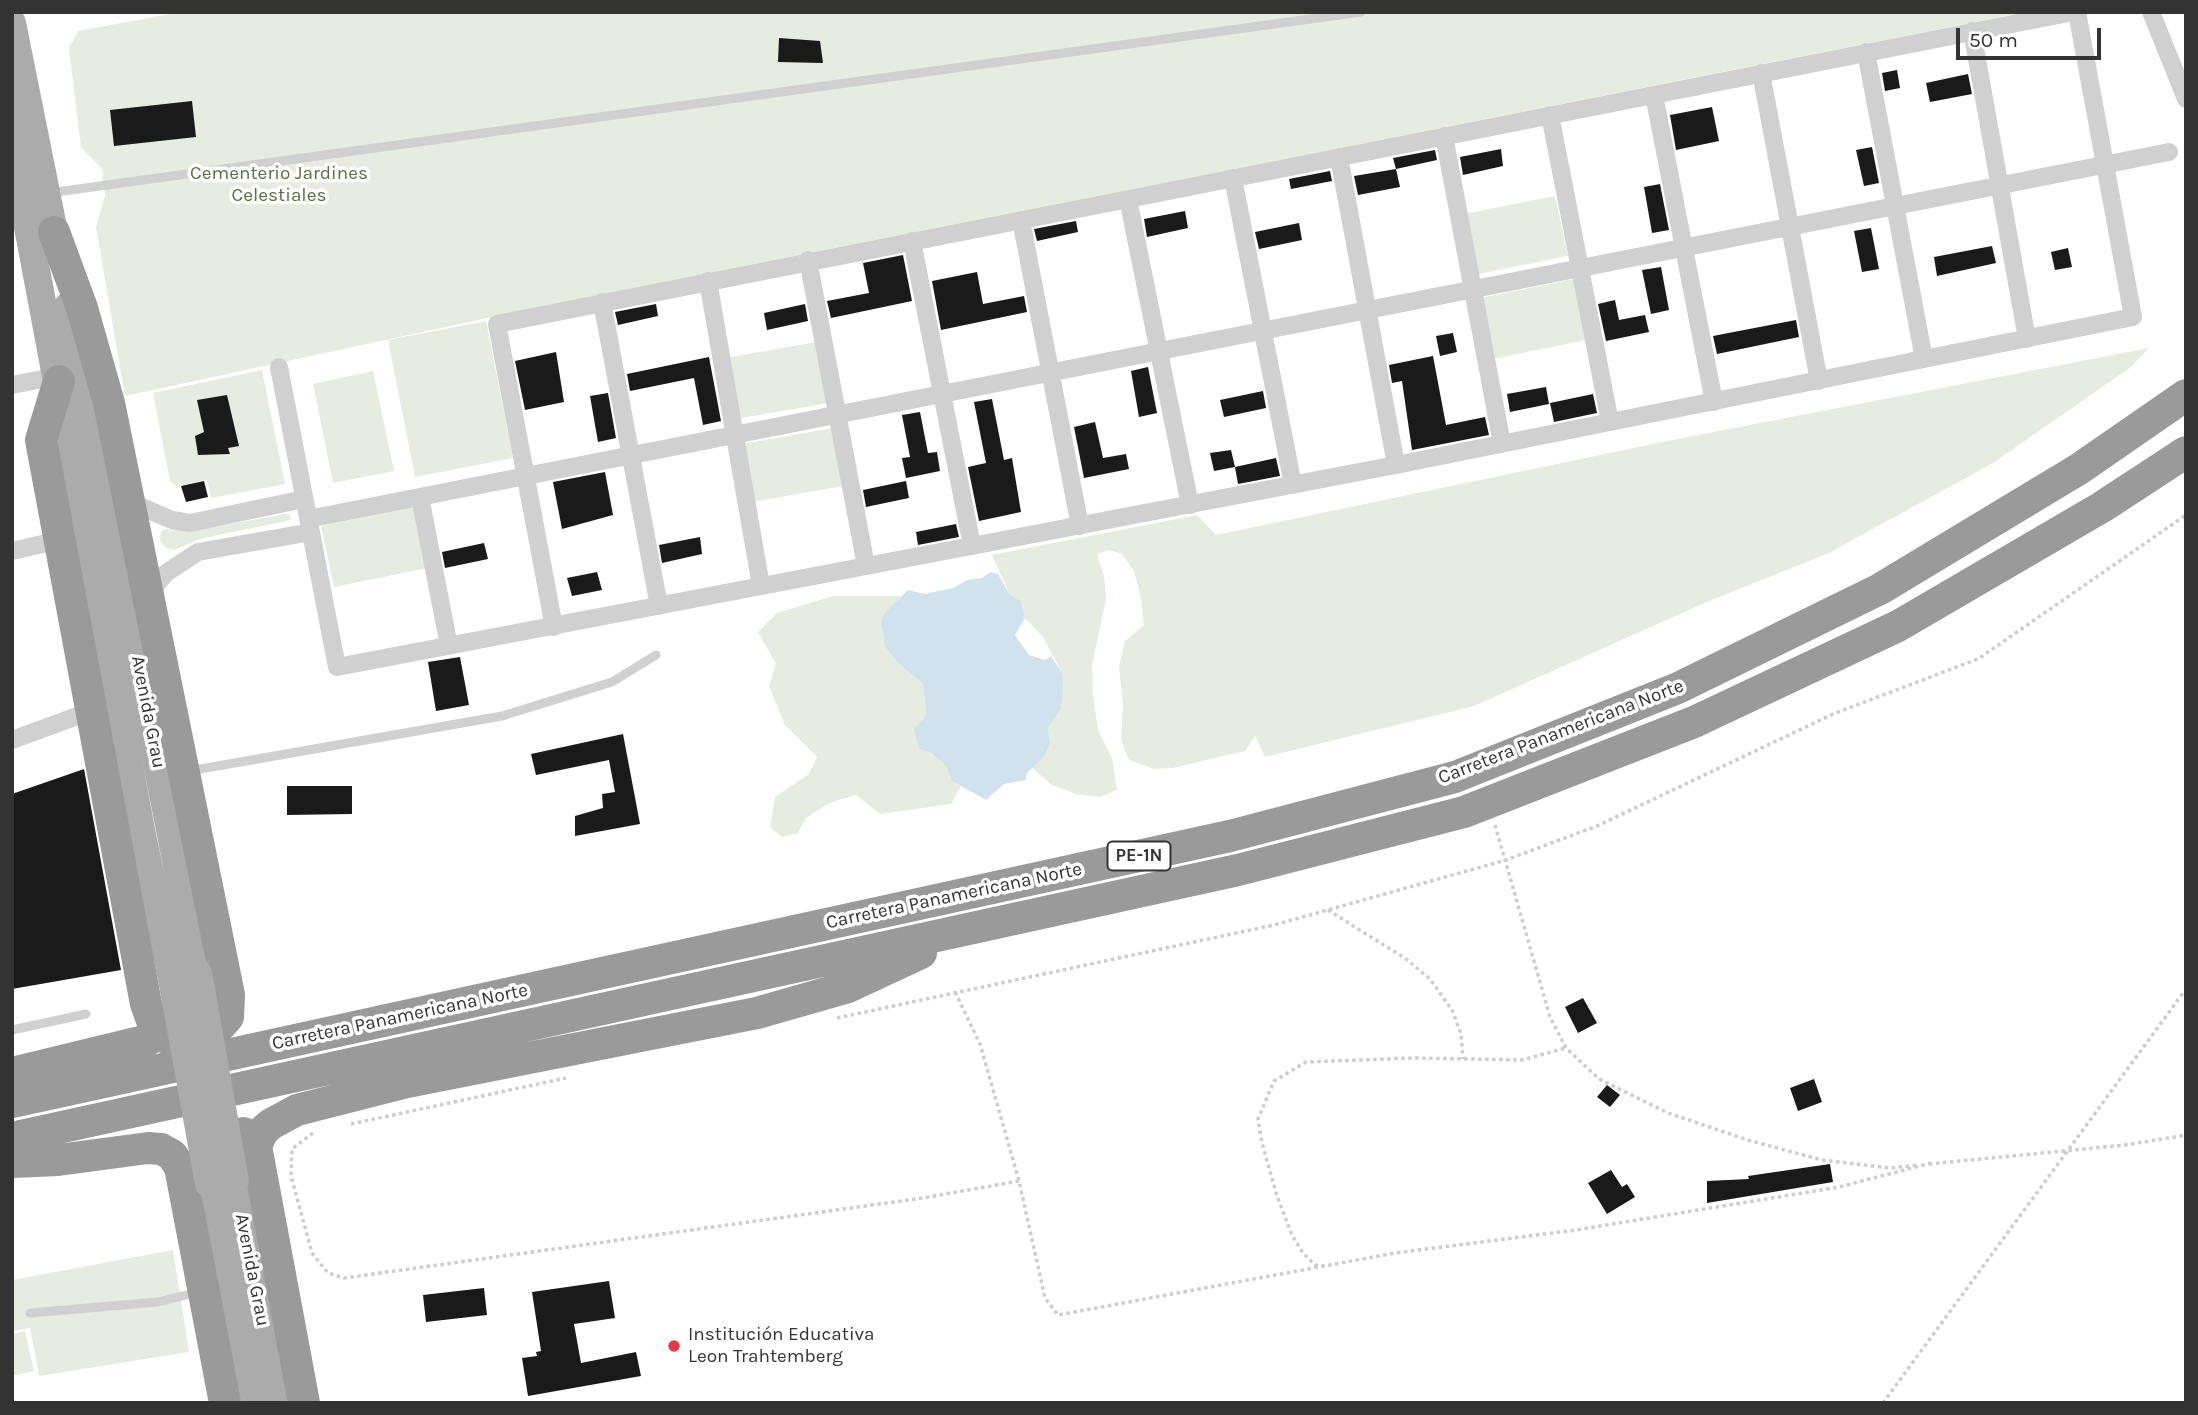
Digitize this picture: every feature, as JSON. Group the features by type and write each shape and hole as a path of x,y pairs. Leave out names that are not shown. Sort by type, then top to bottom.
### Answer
{"highway":[{"path":"32,230 82,308 109,402 229,995 228,1017 220,1025 166,1038 158,1034 146,1004 41,440 59,378"},
{"name":"Carretera Panamericana Norte","path":"12,1102 1230,836 1455,777 1678,688 1880,589 2079,469 2186,395"},
{"name":"Carretera Panamericana Norte","path":"12,1138 1238,870 1464,812 1681,727 1898,626 2102,507 2186,452"},
{"path":"256,1146 263,1131 296,1110 407,1082 766,1011 848,987 988,925"},
{"path":"12,1073 148,1040 158,1034"},
{"path":"172,1155 175,1148 183,1143 247,1132 256,1146 304,1403"},
{"path":"12,1162 58,1160 148,1147 161,1149 172,1155 180,1167 225,1403"}],"main road":[{"name":"Avenida Grau","path":"12,23 46,194 32,230 185,976 222,1183 252,1403"},
{"name":"Avenida Grau","path":"12,109 139,821 185,976"},
{"name":"Avenida Grau","path":"222,1183 278,1403"}],"street":[{"path":"279,368 337,667 554,627 1502,444 2133,317 2075,12 808,260 497,324 554,627"},
{"path":"2151,12 2186,99"},
{"path":"1972,31 2027,339"},
{"path":"1866,52 1924,359"},
{"path":"1761,73 1819,381"},
{"path":"1654,95 1714,401"},
{"path":"1550,115 1610,422"},
{"path":"1444,136 1502,444"},
{"path":"147,596 166,573 198,552 420,497 2169,152"},
{"path":"1339,157 1396,465"},
{"path":"1233,178 1293,485"},
{"path":"1128,199 1190,505"},
{"path":"1021,220 1080,526"},
{"path":"912,241 972,546"},
{"path":"808,260 866,566"},
{"path":"708,281 761,586"},
{"path":"602,302 659,606"},
{"path":"12,385 59,378"},
{"path":"420,497 449,646"},
{"path":"130,502 172,520 190,523 304,499"},
{"path":"12,551 60,540"},
{"path":"12,740 92,712"}],"lane":[{"path":"46,194 1361,12"},
{"path":"184,772 502,716 619,678 656,655"},
{"path":"12,1030 86,1014"},
{"path":"30,1313 159,1302 204,1290"}],"path":[{"path":"834,1019 1274,925 1506,860 1597,826 1833,714 1978,659 2186,515"},
{"path":"1502,846 1550,1017 1566,1048 1599,1079 1668,1113 1748,1140 1822,1160 1890,1168 2125,1145 2186,1135"},
{"path":"1328,910 1406,959 1430,979 1452,1010 1461,1034 1463,1059"},
{"path":"1883,1403 2186,989"},
{"path":"955,992 980,1044 1019,1181 1045,1298 1058,1315 1395,1253 1576,1230 1839,1187 1931,1163"},
{"path":"1330,1267 1315,1265 1303,1253 1277,1196 1258,1119 1274,1081 1306,1062 1522,1060 1566,1048"},
{"path":"344,1126 576,1076"},
{"path":"323,1131 302,1139 292,1149 291,1176 312,1253 328,1273 344,1278 923,1198 1019,1181"}],"green space":[{"name":"Cementerio Jardines Celestiales","path":"181,12 2025,12 543,306 125,396 96,227 105,196 102,169 81,147 69,48 78,31"},
{"path":"1555,196 1568,256 1478,274 1465,214"},
{"path":"1574,279 1586,340 1493,359 1481,298"},
{"path":"486,321 513,458 415,477 388,340"},
{"path":"817,342 828,403 736,419 725,358"},
{"path":"2149,348 2131,367 1993,463 1829,553 1709,601 1474,706 1265,757 1255,736 1245,751 1173,768 1154,769 1129,760 1121,740 1123,704 1119,667 1125,641 1144,625 1141,598 1134,571 1122,554 1109,550 1097,554 1104,576 1106,599 1092,665 1093,695 1098,730 1112,758 1117,790 1100,797 1076,794 1052,785 1032,768 1044,757 1050,744 1048,728 1061,709 1062,673 1043,637 1025,618 1021,601 1010,595 992,555 1197,515 1216,535 1677,439"},
{"path":"262,370 285,484 211,498 207,480 176,486 170,481 153,393"},
{"path":"373,371 394,471 333,483 313,384"},
{"path":"833,428 843,486 752,502 742,444"},
{"path":"415,506 428,568 334,587 321,526"},
{"path":"290,515 291,520 199,539 174,550 166,548 160,540 161,531 166,529 191,531"},
{"path":"833,596 901,596 881,622 885,647 899,664 923,684 926,712 919,749 931,753 946,766 952,781 961,786 951,804 880,814 856,795 829,803 806,818 798,833 782,837 770,827 775,797 809,774 817,757 785,725 769,686 776,664 758,632 777,613"},
{"path":"173,1250 189,1352 39,1376 30,1328 12,1331 12,1280"},
{"path":"25,1331 34,1371 12,1376 12,1334"}],"water":[{"path":"990,572 998,574 1010,595 1021,601 1025,618 1015,635 1029,655 1045,660 1051,656 1062,673 1063,688 1061,709 1048,728 1050,744 1044,757 1027,773 1026,780 1004,784 986,800 952,781 946,766 931,753 919,749 914,728 924,719 926,712 923,684 899,664 885,647 881,622 884,614 908,590 925,594 953,588 967,580 982,578"}],"building":[{"path":"779,38 820,41 823,63 778,62"},
{"path":"1897,70 1900,88 1885,91 1882,73"},
{"path":"1968,74 1972,94 1930,102 1926,83"},
{"path":"192,101 196,137 114,146 110,110"},
{"path":"1712,107 1719,141 1676,150 1670,115"},
{"path":"1872,147 1879,183 1864,186 1856,150"},
{"path":"1501,149 1503,166 1463,175 1460,157"},
{"path":"1435,150 1437,160 1396,169 1393,158"},
{"path":"1396,169 1400,187 1358,195 1354,176"},
{"path":"1330,171 1332,181 1291,189 1289,179"},
{"path":"1660,184 1669,230 1652,233 1644,187"},
{"path":"1185,211 1188,228 1147,237 1144,219"},
{"path":"1076,221 1078,232 1037,241 1034,229"},
{"path":"1299,223 1302,240 1259,249 1255,232"},
{"path":"1871,228 1879,269 1862,272 1854,231"},
{"path":"1992,246 1996,263 1937,276 1934,257"},
{"path":"2068,248 2072,267 2055,270 2051,252"},
{"path":"903,255 912,301 831,318 827,301 869,293 863,263"},
{"path":"1661,267 1669,310 1651,314 1642,270"},
{"path":"977,272 983,304 1024,296 1027,312 941,330 932,281"},
{"path":"1615,300 1619,320 1645,315 1649,332 1606,341 1598,304"},
{"path":"656,304 658,316 618,325 615,312"},
{"path":"805,304 808,321 767,330 764,313"},
{"path":"1796,320 1799,337 1717,354 1713,336"},
{"path":"1453,333 1457,352 1440,356 1436,336"},
{"path":"556,352 564,402 525,410 515,361"},
{"path":"1433,356 1446,425 1485,417 1489,435 1412,450 1402,381 1392,383 1389,365"},
{"path":"709,357 721,421 703,425 694,378 630,391 627,374"},
{"path":"1148,367 1157,413 1139,417 1131,371"},
{"path":"1546,387 1549,404 1510,412 1507,394"},
{"path":"1263,391 1266,408 1224,417 1220,400"},
{"path":"608,393 616,438 598,442 590,396"},
{"path":"1593,394 1597,413 1554,422 1550,403"},
{"path":"227,395 239,446 228,448 230,454 198,455 195,436 204,432 197,400"},
{"path":"992,399 1004,460 1012,458 1021,512 979,521 968,467 986,463 974,402"},
{"path":"920,412 928,453 937,452 940,471 906,478 902,458 910,457 902,415"},
{"path":"1095,422 1103,458 1126,454 1129,469 1084,478 1074,427"},
{"path":"1231,450 1235,467 1214,471 1210,453"},
{"path":"1276,458 1280,476 1238,484 1235,467"},
{"path":"605,472 613,515 562,529 553,482"},
{"path":"204,481 208,497 186,502 181,486"},
{"path":"906,481 909,498 866,507 863,490"},
{"path":"956,524 959,537 918,545 916,532"},
{"path":"700,537 702,554 662,563 659,545"},
{"path":"484,543 488,559 445,568 442,552"},
{"path":"597,572 602,590 572,596 567,578"},
{"path":"460,657 469,705 436,711 428,662"},
{"path":"623,734 640,824 575,836 575,816 603,808 602,794 615,792 609,760 536,775 531,754"},
{"path":"84,769 121,970 12,989 12,794"},
{"path":"287,786 352,786 352,814 287,815"},
{"path":"1583,998 1597,1023 1578,1033 1565,1007"},
{"path":"1814,1079 1822,1102 1798,1111 1790,1088"},
{"path":"1607,1085 1620,1095 1610,1107 1597,1097"},
{"path":"1830,1164 1833,1182 1707,1203 1707,1181 1749,1179 1748,1176"},
{"path":"1611,1170 1622,1187 1627,1184 1635,1197 1607,1214 1588,1183"},
{"path":"609,1281 615,1318 574,1324 581,1363 636,1352 641,1376 528,1396 522,1358 537,1356 536,1352 541,1351 532,1292"},
{"path":"484,1288 487,1315 426,1322 423,1295"}],"place":[{"name":"Institución Educativa Leon Trahtemberg","path":"674,1346"}]}
